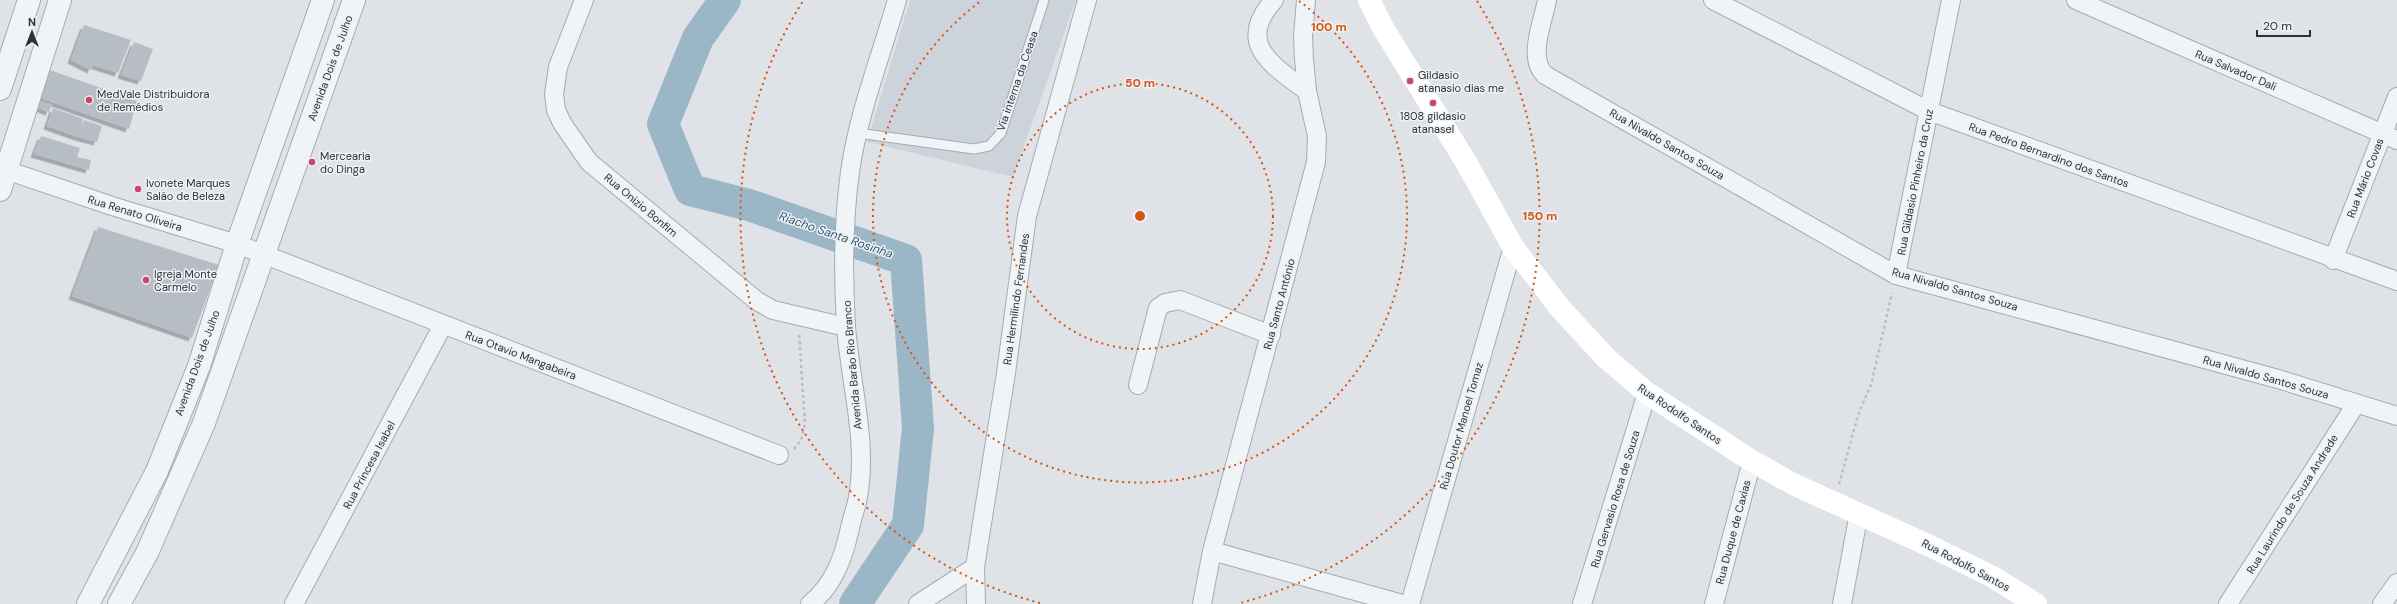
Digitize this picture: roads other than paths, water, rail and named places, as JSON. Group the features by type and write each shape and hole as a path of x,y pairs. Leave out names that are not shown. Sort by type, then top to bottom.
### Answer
{"main road":[{"name":"Rua Rodolfo Santos","path":"1369,0 1383,28 1466,162 1512,247 1584,335 1647,393 1752,461 1833,502 1993,577 2036,604"}],"street":[{"path":"0,89 29,0"},
{"path":"2,176 60,0"},
{"name":"Avenida Dois de Julho","path":"91,599 157,471 199,366 238,244 323,0"},
{"name":"Avenida Dois de Julho","path":"119,604 147,553 173,499 209,409 354,0"},
{"name":"Rua Onizio Bonfim","path":"584,0 562,54 554,94 556,110 574,141 589,162 757,301 773,310 846,327"},
{"name":"Avenida Barão Rio Branco","path":"810,604 832,579 845,550 858,498 860,458 858,419 846,327 844,238 850,172 858,133 897,0"},
{"name":"Rua Hermilindo Fernandes","path":"976,604 975,567 1006,373 1027,216 1087,0"},
{"path":"1274,0 1264,12 1259,23 1257,34 1259,47 1273,66 1307,91"},
{"name":"Rua Santo Antônio","path":"1202,604 1212,551 1271,335 1316,162 1317,136 1307,91 1303,36 1306,0"},
{"name":"Rua Nivaldo Santos Souza","path":"1547,0 1536,58 1539,70 1545,76 1896,274 2278,379 2397,416"},
{"name":"Rua Pedro Bernardino dos Santos","path":"1713,0 1929,111 2333,260 2397,281"},
{"name":"Rua Gildasio Pinheiro da Cruz","path":"1896,274 1952,0"},
{"name":"Rua Salvador Dali","path":"2076,0 2390,136"},
{"path":"309,40 337,48"},
{"name":"Rua Mário Covas","path":"2333,260 2390,136 2397,97"},
{"name":"Rua Renato Oliveira","path":"2,176 238,244 264,255"},
{"name":"Rua Doutor Manoel Tomaz","path":"1410,604 1512,247"},
{"name":"Rua Otavio Mangabeira","path":"264,255 779,455"},
{"path":"1138,385 1158,308 1165,303 1180,300 1271,335"},
{"name":"Rua Princesa Isabel","path":"294,604 444,325"},
{"name":"Rua Gervasio Rosa de Souza","path":"1582,604 1647,393"},
{"name":"Rua Laurindo de Souza Andrade","path":"2228,604 2356,404"},
{"name":"Rua Duque de Caxias","path":"1714,604 1752,461"},
{"path":"1842,604 1859,513"},
{"path":"1212,551 1402,604"},
{"path":"918,604 975,567"},
{"path":"2382,604 2397,583"},
{"path":"91,599 119,604"}],"lane":[{"name":"Via interna da Ceasa","path":"858,133 974,149 989,146 1001,133 1044,0"}],"waterway":[{"name":"Riacho Santa Rosinha","path":"725,0 698,38 663,124 690,190 749,205 906,260 918,428 908,525 855,604"}],"place":[{"name":"Gildasio atanasio dias me","path":"1410,81"},
{"name":"MedVale Distribuidora de Remédios","path":"89,100"},
{"name":"1808 gildasio atanasel","path":"1433,103"},
{"name":"Mercearia do Dinga","path":"312,162"},
{"name":"Ivonete Marques Salão de Beleza","path":"138,189"},
{"name":"Igreja Monte Carmelo","path":"146,280"}]}
